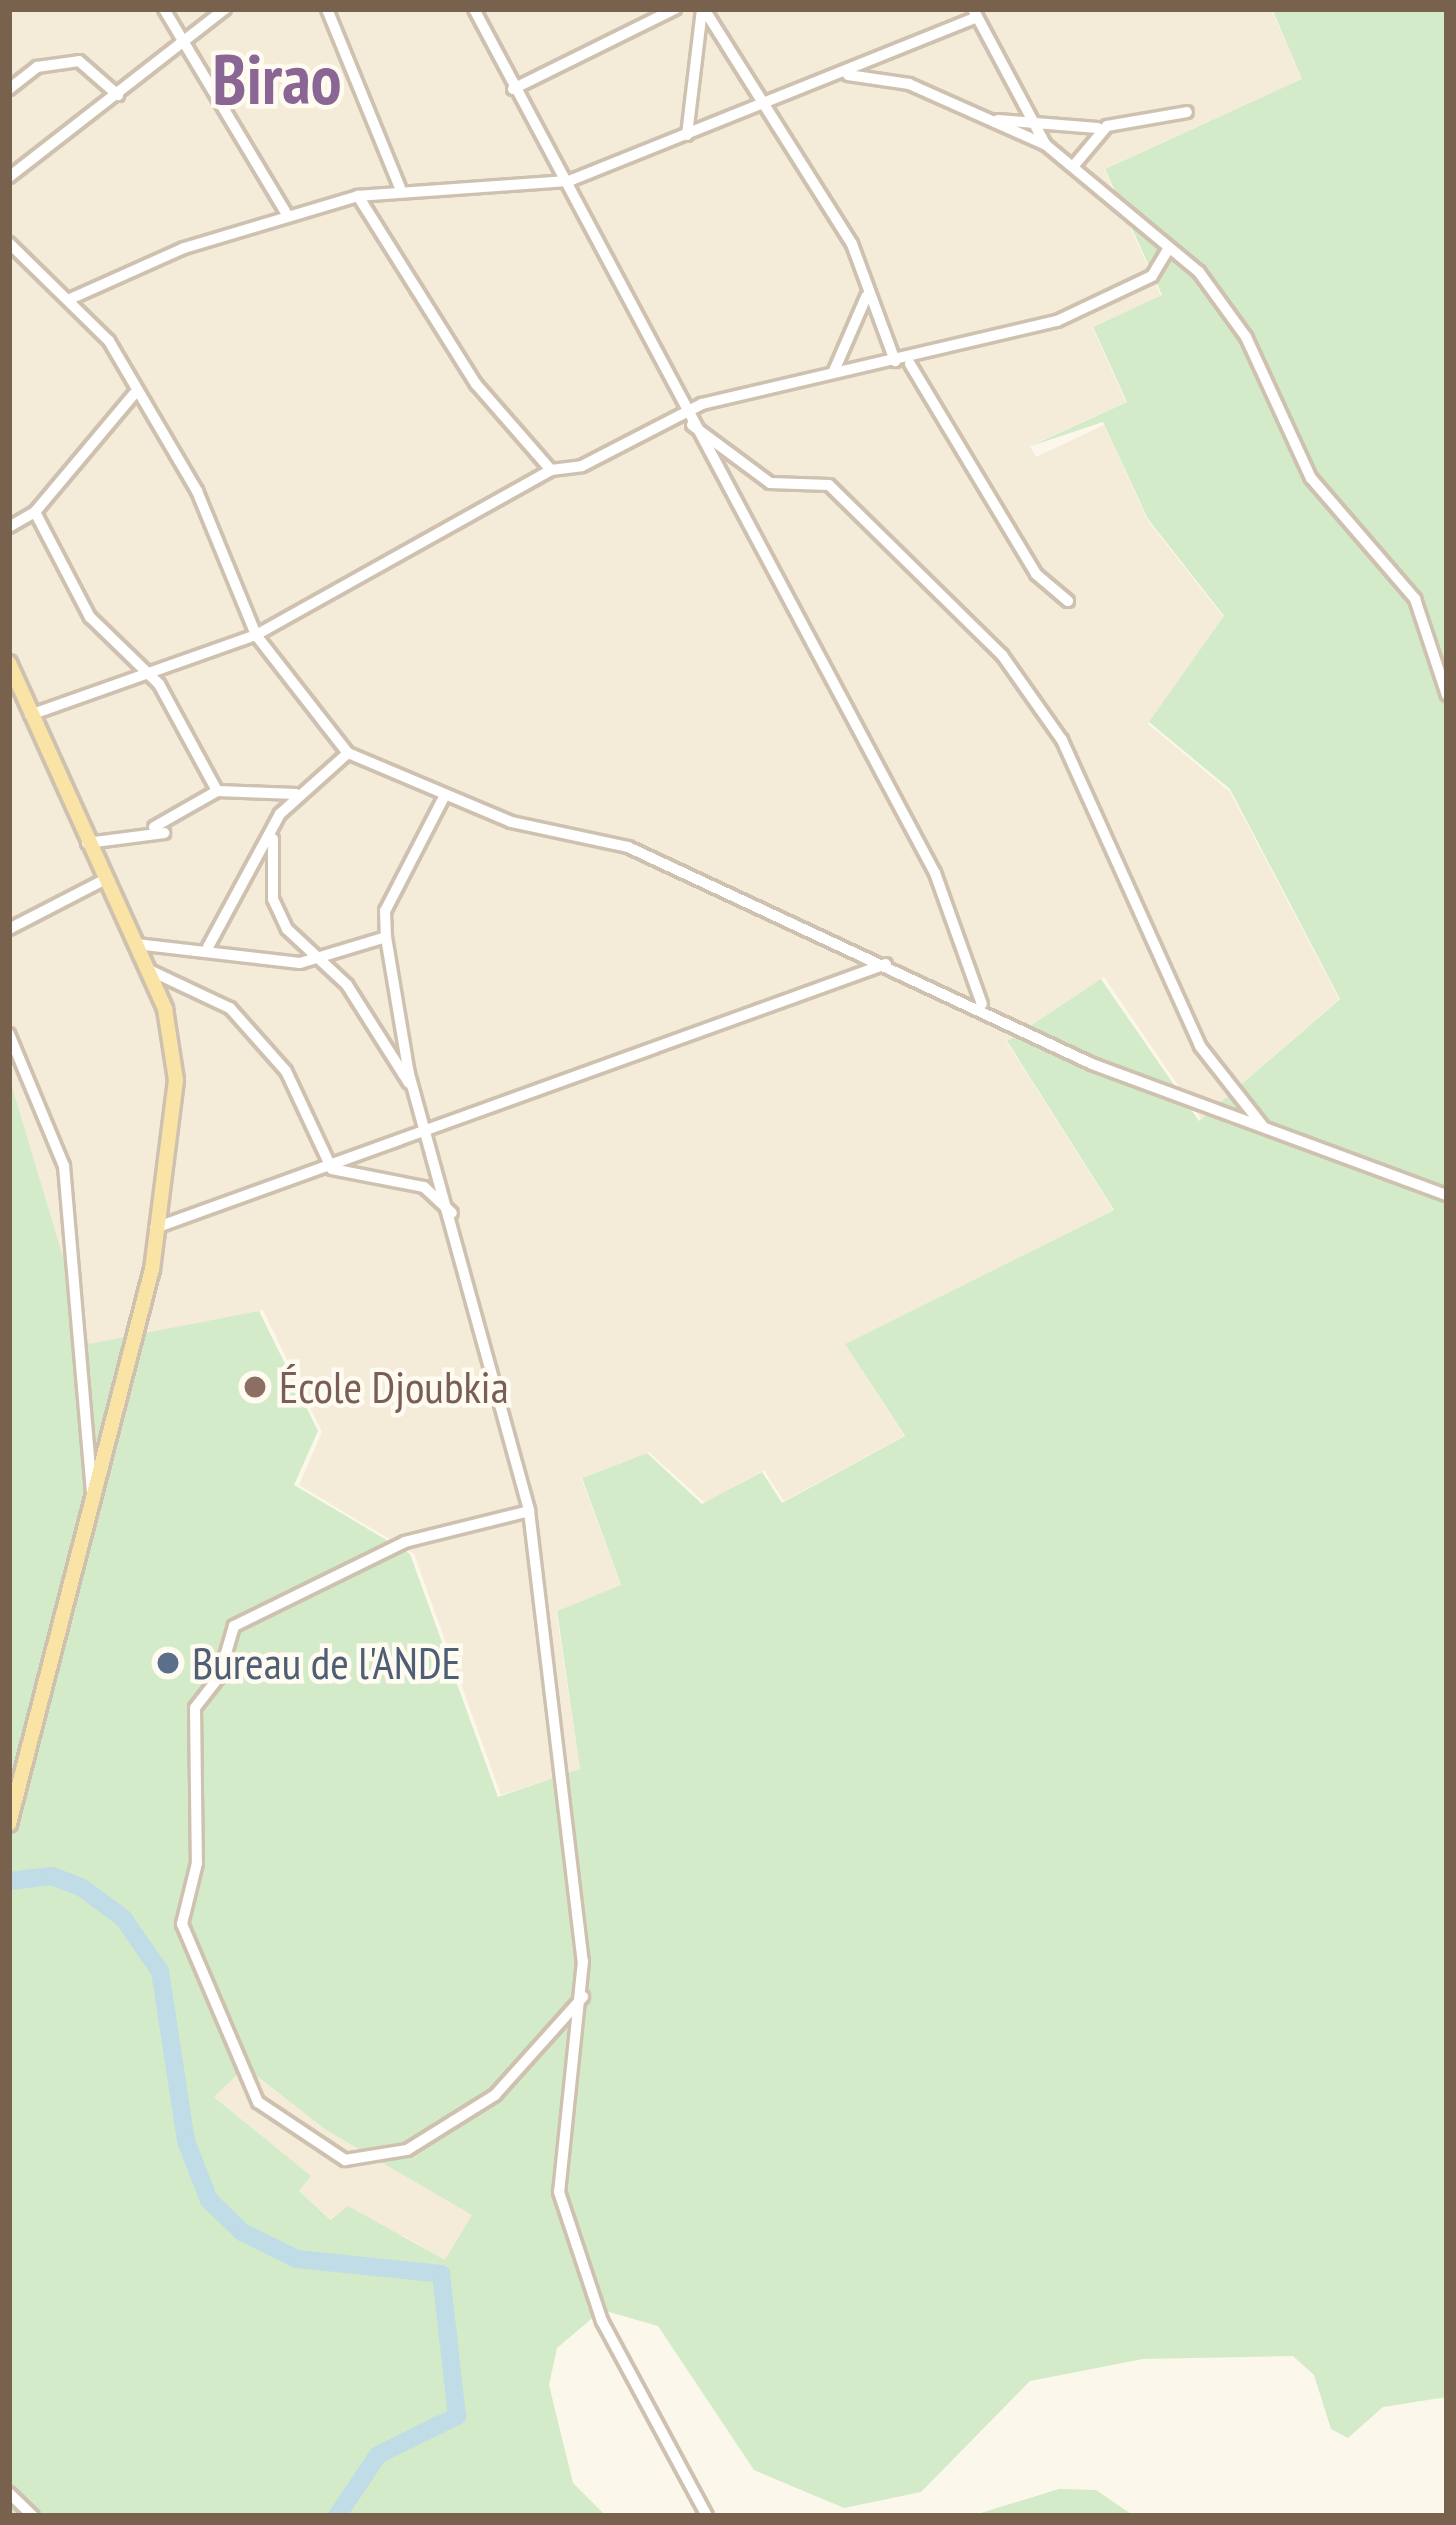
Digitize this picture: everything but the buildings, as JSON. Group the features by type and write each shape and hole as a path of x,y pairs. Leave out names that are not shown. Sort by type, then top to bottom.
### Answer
{"main road":[{"path":"9,663 100,882 147,969 176,1080 155,1228 95,1510 9,1824"}],"street":[{"path":"164,9 288,216"},
{"path":"9,177 186,46 225,9"},
{"path":"327,9 400,188"},
{"path":"474,9 681,415 934,873 982,1004"},
{"path":"513,89 675,9"},
{"path":"703,9 852,244 866,297 896,361"},
{"path":"687,135 703,9"},
{"path":"844,76 975,13 1046,145"},
{"path":"9,89 37,67 79,61 118,95"},
{"path":"70,298 288,216 358,196 400,188 558,178 687,135 760,99 873,73 1046,145 1168,249 1246,337 1311,478 1414,599 1447,694"},
{"path":"991,121 1107,127 1187,112"},
{"path":"1076,163 1107,127"},
{"path":"358,196 476,384 551,470"},
{"path":"9,243 109,341 134,394 197,491 256,635 348,754 511,822 628,847 982,1004 1092,1064 1447,1195"},
{"path":"30,715 146,670 256,635 551,470 681,415 834,370 896,361 910,364 1057,321 1152,276 1168,249"},
{"path":"834,370 866,297"},
{"path":"910,364 1036,574 1068,601"},
{"path":"9,527 35,512 134,394"},
{"path":"681,415 770,483 829,485 1003,655 1062,740 1201,1046 1268,1131"},
{"path":"35,512 90,617 146,670 218,791"},
{"path":"208,947 296,794 348,754"},
{"path":"84,844 159,830 218,791 296,794"},
{"path":"445,795 386,910 386,937 414,1091 452,1214 529,1511 583,1997 559,2192 602,2321 706,2516"},
{"path":"273,839 273,899 414,1091"},
{"path":"9,929 100,882"},
{"path":"133,944 165,955 208,947 318,958 386,937"},
{"path":"155,1228 274,1178 332,1169 425,1130 886,964"},
{"path":"147,969 230,1008 286,1071 332,1169"},
{"path":"9,1034 64,1166 95,1510"},
{"path":"332,1169 424,1187 452,1214"},
{"path":"529,1511 404,1542 234,1625 219,1677 195,1708 197,1864 182,1924 258,2102 345,2160 407,2150 495,2095 583,1997"},
{"path":"9,2493 33,2516"}],"shaded area":[{"path":"9,9 1271,9 1302,79 1104,169 1161,296 1092,327 1126,402 1030,446 1036,457 1104,425 1148,521 1224,618 1148,724 1230,792 1339,999 1201,1119 1104,977 1006,1041 1113,1210 845,1344 904,1436 784,1501 764,1470 705,1503 649,1452 581,1478 621,1586 556,1611 580,1769 501,1795 414,1554 299,1485 322,1432 263,1310 89,1345 9,1075"},
{"path":"244,2067 326,2130 473,2215 445,2261 404,2236 332,2220 299,2191 311,2176 213,2096"}],"green space":[{"path":"1272,9 1447,9 1447,2397 1383,2407 1348,2438 1331,2429 1314,2375 1293,2356 1143,2359 1030,2381 921,2492 844,2508 754,2470 658,2326 602,2310 557,2348 549,2385 573,2483 606,2516 9,2516 9,1076 89,1344 259,1311 318,1431 294,1485 410,1554 498,1797 580,1769 557,1611 621,1585 582,1478 647,1453 702,1504 762,1472 782,1503 905,1436 845,1344 1114,1210 1007,1041 1101,979 1199,1121 1340,999 1230,789 1149,722 1224,616 1148,519 1103,422 1031,446 1127,402 1093,327 1162,295 1105,169 1302,79","holes":["245,2067 326,2130 472,2215 445,2260 348,2206 331,2220 299,2191 311,2176 214,2097"]},
{"path":"1059,2489 1096,2490 1134,2516 971,2516"}],"waterway":[{"path":"9,1881 52,1876 81,1887 123,1918 160,1971 186,2141 209,2200 242,2232 297,2259 441,2274 457,2416 378,2455 337,2516"}],"place":[{"name":"École Djoubkia","path":"255,1387"},
{"name":"Bureau de l'ANDE","path":"168,1663"}],"district":[{"name":"Birao","path":"277,79"}]}
